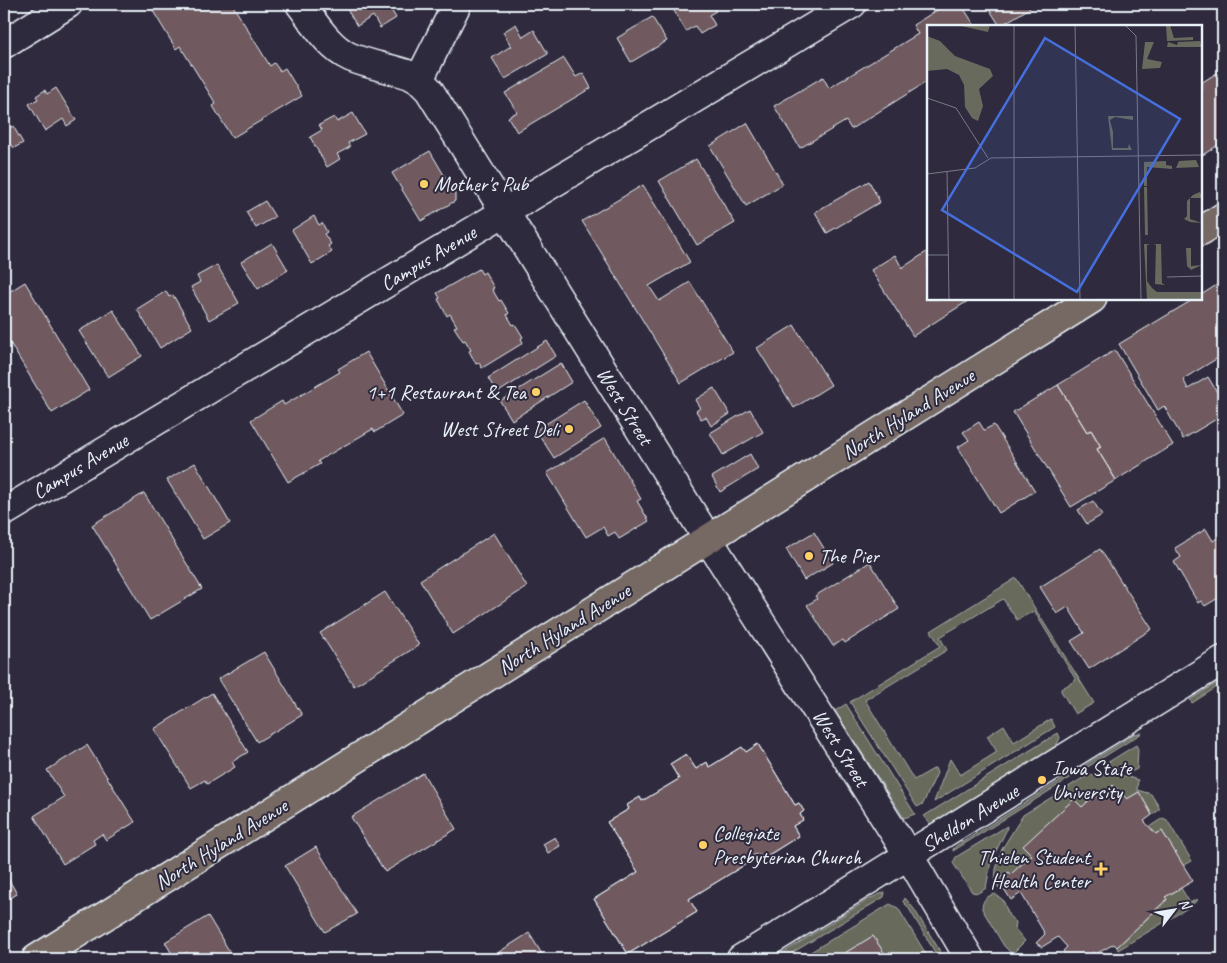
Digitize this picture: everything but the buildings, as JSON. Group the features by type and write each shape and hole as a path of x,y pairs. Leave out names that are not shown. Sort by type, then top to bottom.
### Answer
{"main road":[{"path":"1202,230 1223,217"},
{"name":"North Hyland Avenue","path":"36,959 1090,300"}],"street":[{"path":"4,44 68,4"},
{"name":"West Street","path":"300,4 328,40 339,50 350,57 398,71 419,80 429,90 708,539 909,856 970,959"},
{"path":"419,80 457,4"},
{"name":"Campus Avenue","path":"4,512 852,4"},
{"name":"Sheldon Avenue","path":"741,959 1223,660"}],"green space":[{"path":"1016,578 1094,703 1075,714 1061,689 1076,680 1034,611 1017,620 1003,599 940,637 947,650 865,700 914,780 935,768 937,773 923,804 917,807 850,702 940,646 931,631"},
{"path":"1223,679 1223,683 1192,703 1190,700"},
{"path":"846,704 915,814 904,818 835,711"},
{"path":"1051,719 1055,727 934,802 950,759 960,775 997,752 987,736 1004,725 1014,742"},
{"path":"1058,733 1060,738 1056,746 935,822 930,824 924,816"},
{"path":"1142,733 953,851 956,846 1135,734"},
{"path":"1136,745 1138,749 1137,769 1133,771 1109,767 1107,763"},
{"path":"1102,772 1115,773 1138,780 1137,790 1151,794 1159,810 1152,815 1139,792 1127,799 1113,785 1099,799 1095,795 1082,807 1074,799 1024,846 1032,855 1011,874 999,879 1005,890 999,888 995,883 996,869 1002,849 1023,815 1086,776"},
{"path":"1163,818 1167,820 1192,861 1183,866 1162,831 1156,834 1149,827"},
{"path":"1007,826 991,861 986,888 978,893 972,892 953,863 956,857"},
{"path":"1181,888 1190,903 1198,900 1118,950 1117,947 1167,900 1165,897"},
{"path":"885,892 884,897 782,959 773,959 869,899"},
{"path":"995,894 1003,900 1009,916 1016,922 1015,929 1025,941 1012,954 1004,946 982,909 985,899"},
{"path":"905,898 945,959 939,959 908,907 903,902"},
{"path":"890,904 898,908 929,959 888,959 873,936 835,959 799,959"}],"place":[{"name":"Mother's Pub","path":"424,184"},
{"name":"1+1 Restaurant & Tea","path":"536,392"},
{"name":"West Street Deli","path":"569,429"},
{"name":"The Pier","path":"809,556"},
{"name":"Iowa State University","path":"1042,780"},
{"name":"Collegiate Presbyterian Church","path":"703,845"},
{"name":"Thielen Student Health Center","path":"1101,869"}]}
